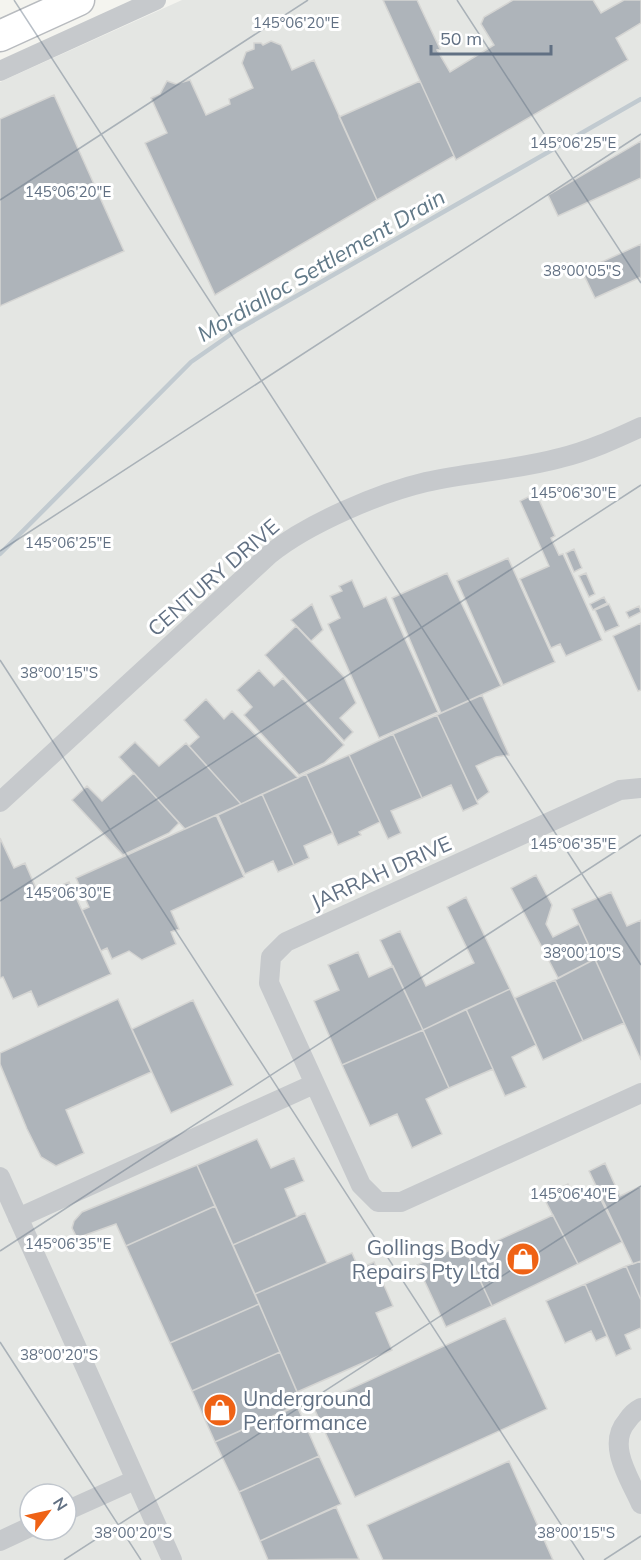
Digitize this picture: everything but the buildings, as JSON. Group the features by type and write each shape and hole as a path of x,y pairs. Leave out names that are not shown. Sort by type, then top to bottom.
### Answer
{"main road":[{"path":"0,36 79,0"}],"street":[{"path":"0,71 156,0"},
{"name":"CENTURY DRIVE","path":"0,802 270,554 303,531 409,486 559,459 587,451 641,427"},
{"name":"JARRAH DRIVE","path":"641,788 620,790 286,942 271,957 268,983 361,1185 378,1202 401,1202 641,1093"},
{"path":"18,1218 314,1084"},
{"path":"0,1178 172,1560"},
{"path":"641,1408 636,1410 619,1430 619,1455 641,1504"},
{"path":"78,1506 135,1480"},
{"path":"0,1541 18,1533"}],"shaded area":[{"path":"182,0 641,0 641,1560 0,1560 0,82"}],"waterway":[{"name":"Mordialloc Settlement Drain","path":"0,554 191,362 237,330 641,99"}],"place":[{"name":"Gollings Body Repairs Pty Ltd","path":"523,1259"},
{"name":"Underground Performance","path":"220,1410"}]}
